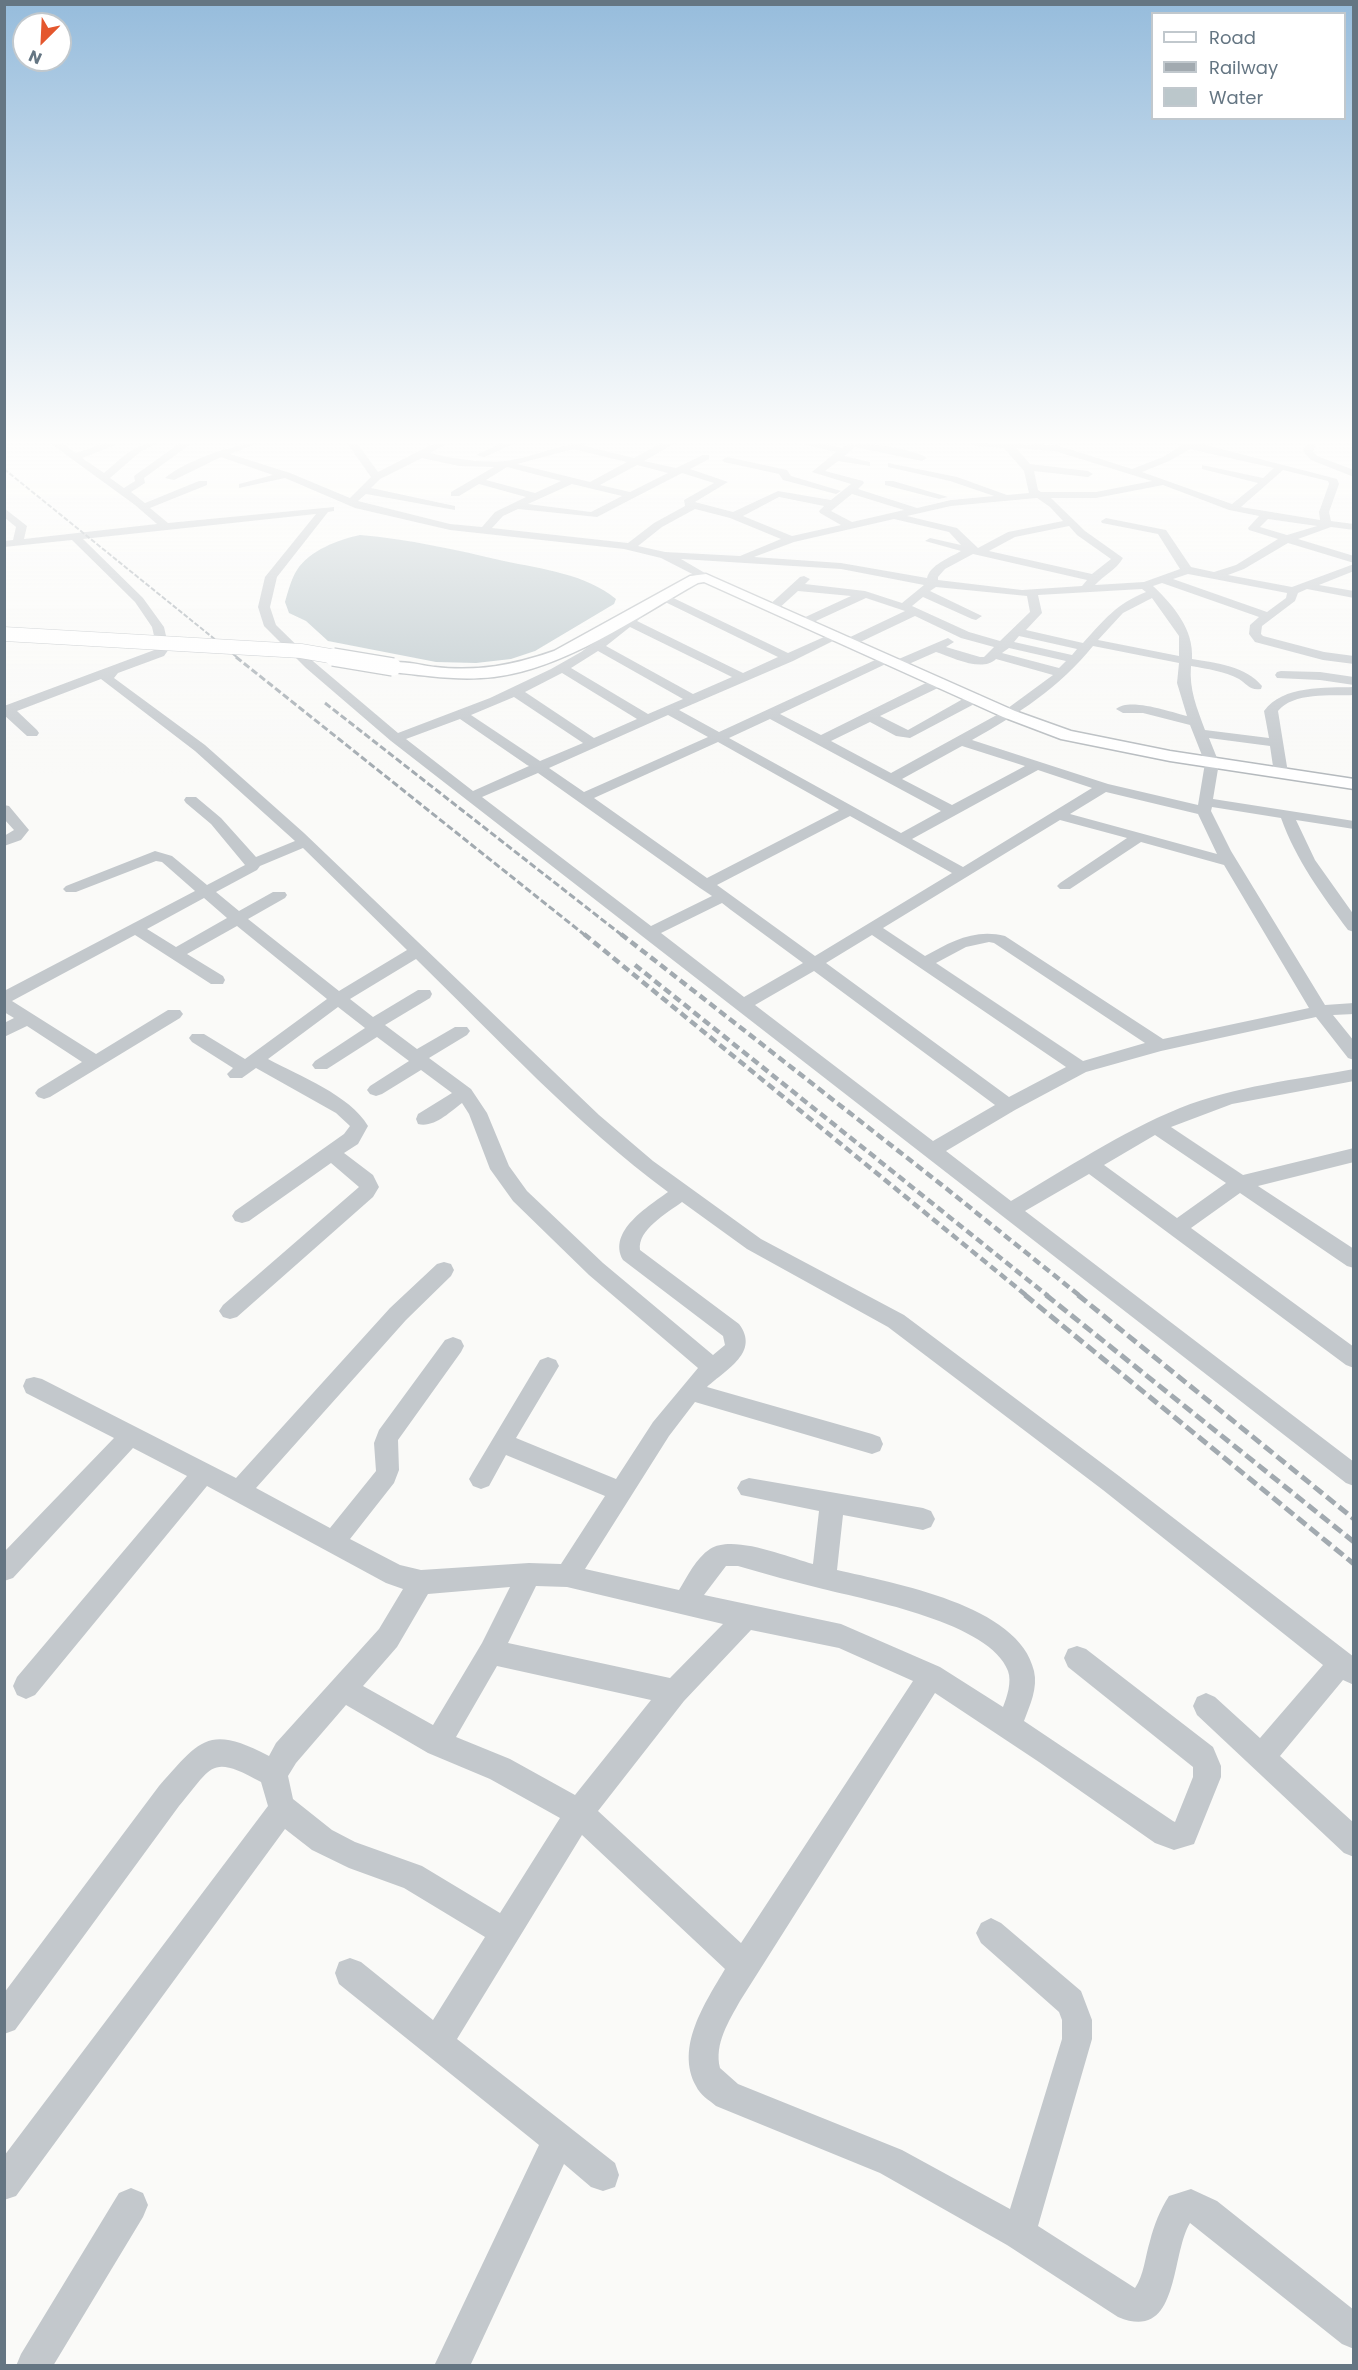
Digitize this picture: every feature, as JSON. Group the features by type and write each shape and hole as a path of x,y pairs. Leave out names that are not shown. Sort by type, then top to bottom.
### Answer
{"main road":[{"path":"4,633 302,651 448,675 488,674 517,668 559,654 665,598 695,579 706,578 1009,714 1067,735 1212,763 1353,784"}],"street":[{"path":"32,733 6,710 160,653 163,649 158,627 139,600 92,554"},
{"path":"289,554 271,576 264,607 270,626 310,665 396,738 1353,1476"},
{"path":"660,554 820,564 864,569 933,583 1031,593 1085,589 1150,589"},
{"path":"740,559 754,554"},
{"path":"933,583 932,576 941,567 970,554"},
{"path":"987,554 1095,578"},
{"path":"1085,589 1095,578 1113,565 1117,558 1111,554"},
{"path":"1176,554 1187,570"},
{"path":"1216,575 1240,567 1262,554"},
{"path":"1333,554 1353,560"},
{"path":"666,555 706,578"},
{"path":"773,608 820,564"},
{"path":"892,778 1009,714 1062,673 1119,610 1165,580 1187,570 1293,591 1353,567"},
{"path":"806,578 855,581 882,586"},
{"path":"1165,580 1268,615"},
{"path":"473,796 646,719 671,711 789,658 843,639 910,609 919,594 933,583"},
{"path":"1307,586 1353,596"},
{"path":"796,587 865,594 910,609 965,635 1062,673"},
{"path":"1150,589 1185,636 1183,683 1212,763 1204,806 1230,862 1320,1011 1353,1054"},
{"path":"899,591 919,594 976,616"},
{"path":"1293,591 1291,599 1256,625 1255,634 1278,655 1353,660"},
{"path":"936,648 979,661 988,660 1036,613 1036,605 1031,593"},
{"path":"805,622 865,594"},
{"path":"665,598 789,658"},
{"path":"396,738 517,693 597,646 648,605"},
{"path":"629,622 743,678"},
{"path":"1018,633 1143,651 1237,673 1256,686"},
{"path":"583,798 718,736 892,662 936,648 965,635"},
{"path":"597,646 694,700"},
{"path":"1002,648 1075,659"},
{"path":"1278,655 1281,675 1302,695"},
{"path":"563,668 646,719"},
{"path":"109,672 106,678 147,706 200,748 305,842 592,1119 646,1166 754,1244 864,1302 904,1327 1120,1490 1347,1668 1261,1757"},
{"path":"1281,675 1320,676 1353,681"},
{"path":"820,741 939,682"},
{"path":"1281,773 1271,711 1274,704 1280,700 1302,695 1353,691"},
{"path":"517,693 592,743"},
{"path":"869,716 901,733 910,734 975,698"},
{"path":"1123,709 1149,710 1199,728 1276,743"},
{"path":"671,711 963,873"},
{"path":"770,714 952,811"},
{"path":"462,715 539,766 815,963 1008,1105"},
{"path":"961,741 1104,787 1204,806 1353,825"},
{"path":"902,838 1036,766"},
{"path":"742,1005 1104,787"},
{"path":"191,800 216,821 253,863"},
{"path":"4,809 22,830 16,837 4,842"},
{"path":"705,885 851,810"},
{"path":"1058,815 1230,862"},
{"path":"1287,815 1293,834 1309,863 1353,927"},
{"path":"1065,886 1139,837"},
{"path":"4,998 206,890 250,869 253,863 305,842"},
{"path":"71,889 155,856 167,859 206,890 237,919 338,999 465,1093 478,1113 500,1169 520,1196 596,1269 713,1368"},
{"path":"175,954 279,895"},
{"path":"649,933 722,897"},
{"path":"135,928 217,980"},
{"path":"872,928 1080,1068"},
{"path":"924,963 970,939 990,936 999,939 1160,1045"},
{"path":"245,1067 338,999 417,951"},
{"path":"321,1065 424,994"},
{"path":"4,1004 96,1062"},
{"path":"932,1151 1008,1105 1080,1068 1160,1045 1320,1011 1353,1008"},
{"path":"44,1093 174,1014"},
{"path":"4,1031 26,1019"},
{"path":"376,1090 461,1031"},
{"path":"198,1038 245,1067 322,1096 355,1119 358,1126 357,1132 331,1153 242,1216"},
{"path":"1009,1211 1156,1126 1188,1112 1230,1098 1353,1074"},
{"path":"425,1119 465,1093"},
{"path":"1156,1126 1353,1260"},
{"path":"230,1311 366,1192 369,1187 366,1180 331,1153"},
{"path":"1176,1229 1240,1183 1353,1155"},
{"path":"1091,1165 1353,1359"},
{"path":"567,1576 661,1429 690,1391 734,1350 737,1337 731,1330 630,1254 628,1241 642,1223 681,1192"},
{"path":"239,1491 398,1314 444,1270"},
{"path":"333,1542 386,1476 390,1466 384,1447 387,1437 453,1346"},
{"path":"481,1479 548,1366"},
{"path":"34,1386 239,1491 395,1575 421,1581 443,1582 529,1574 567,1576 841,1636 931,1676 1009,1726 1165,1833 1174,1836 1184,1834 1207,1777 1208,1766 1203,1757 1077,1658"},
{"path":"690,1391 873,1444"},
{"path":"4,1570 130,1436"},
{"path":"501,1442 621,1492"},
{"path":"26,1686 203,1474"},
{"path":"749,1488 922,1519"},
{"path":"824,1578 832,1502"},
{"path":"686,1603 707,1569 716,1558 724,1554 738,1555 934,1606 996,1637 1013,1654 1023,1676 1022,1689 1009,1726"},
{"path":"438,1743 491,1652 529,1574"},
{"path":"421,1581 388,1638 286,1753 274,1774 275,1788 283,1809 322,1840 349,1854 412,1876 505,1933"},
{"path":"436,2042 579,1813 620,1758 675,1692 746,1617"},
{"path":"491,1652 675,1692"},
{"path":"931,1676 744,1966 705,2040 702,2061 708,2077 727,2095 891,2161 1019,2233 1130,2306 1143,2306 1151,2296 1159,2277 1173,2218 1181,2208 1191,2206 1205,2213 1353,2332"},
{"path":"344,1690 438,1743 500,1769 579,1813 744,1966"},
{"path":"1206,1706 1353,1843"},
{"path":"4,2019 169,1796 197,1764 210,1753 220,1749 234,1752 274,1774"},
{"path":"4,2184 283,1809"},
{"path":"991,1933 1070,2002 1077,2020 1077,2039 1019,2233"},
{"path":"350,1973 603,2175"},
{"path":"451,2366 559,2139"},
{"path":"33,2366 131,2205"}],"water":[{"path":"314,554 472,554 577,578 616,599 614,604 535,651 511,659 476,663 436,662 328,641 306,621 289,613 285,602 293,577"}],"railway":[{"path":"109,554 238,658"},
{"path":"236,657 586,936"},
{"path":"325,703 623,936"},
{"path":"584,934 1027,1296"},
{"path":"621,934 1080,1296"},
{"path":"635,965 1048,1296"},
{"path":"1025,1295 1354,1564"},
{"path":"1046,1295 1354,1542"},
{"path":"1078,1295 1354,1519"}]}
